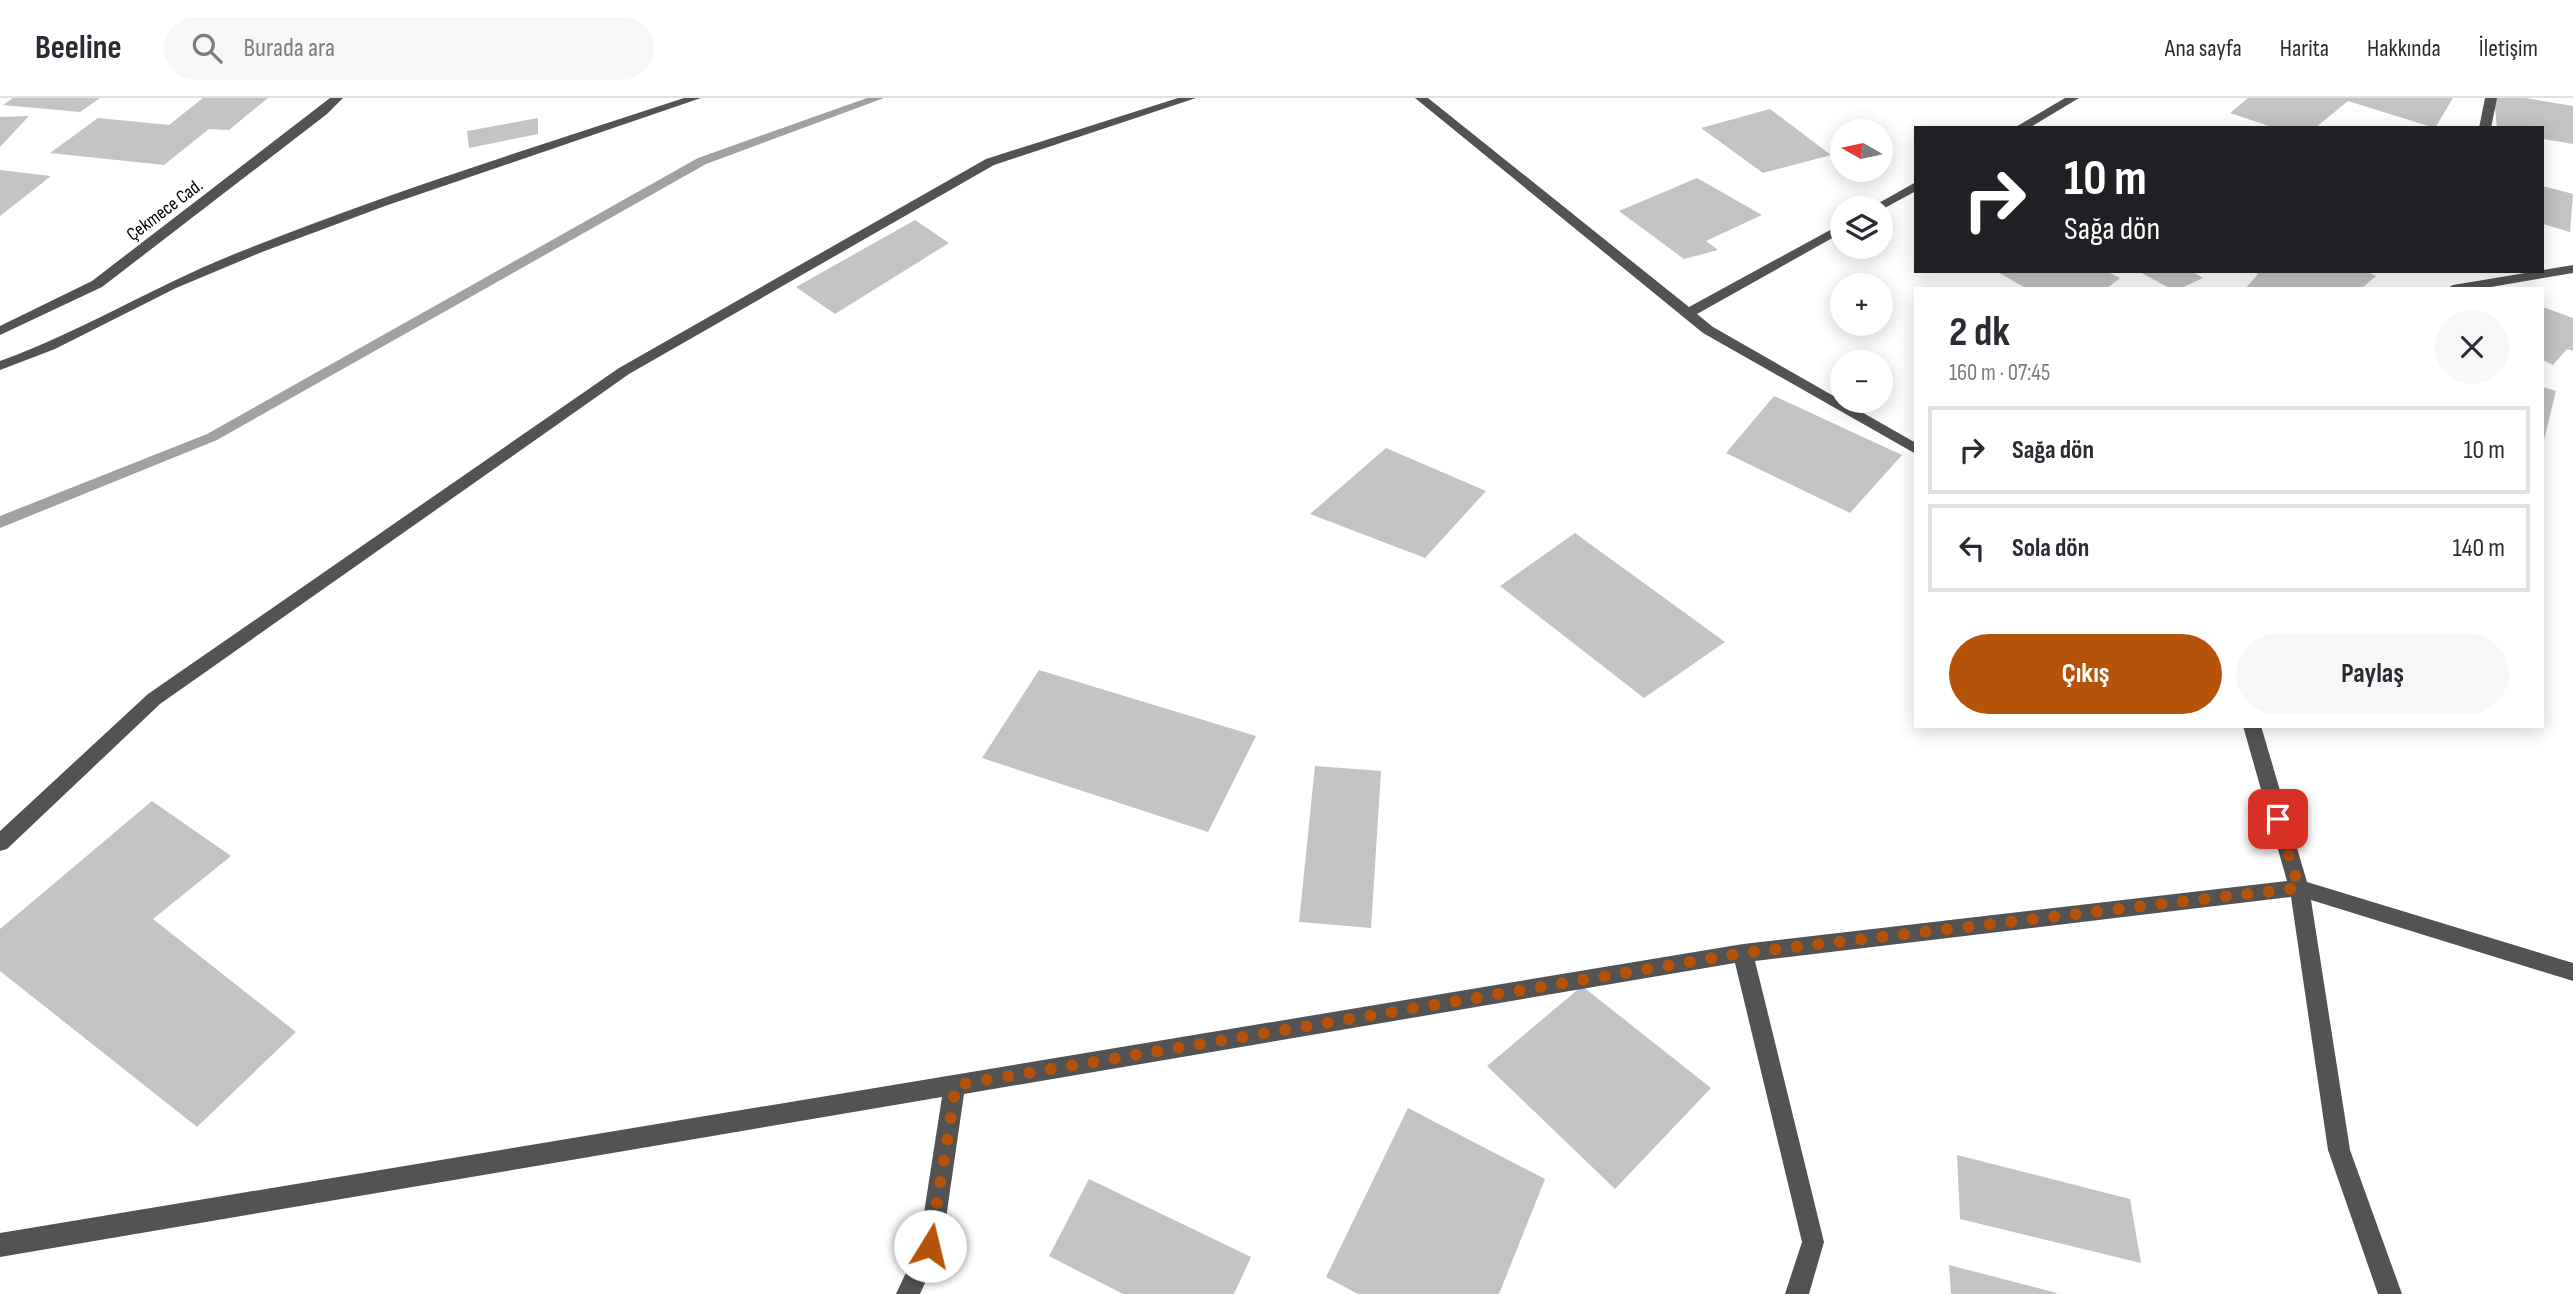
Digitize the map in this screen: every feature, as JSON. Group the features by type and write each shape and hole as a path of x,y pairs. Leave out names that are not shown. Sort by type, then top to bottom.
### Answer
{"street":[{"name":"Çekmece Cad.","path":"0,331 97,284 323,113 337,98"},
{"path":"0,366 33,355 195,274 392,200 695,98"},
{"path":"0,843 154,699 624,371 990,162 1190,98"},
{"path":"1421,98 1707,330 1914,448"},
{"path":"2024,126 2073,98"},
{"path":"2485,126 2491,98"},
{"path":"1893,199 1914,187"},
{"path":"1687,314 1830,234"},
{"path":"2465,287 2573,269"},
{"path":"2253,728 2299,888 2339,1150 2390,1294"},
{"path":"0,1245 1743,953 2299,888 2573,972"},
{"path":"1743,953 1813,1242 1797,1294"},
{"path":"908,1294 930,1246 956,1085"}],"building":[{"path":"13,98 100,98 80,112 3,105"},
{"path":"203,98 268,98 229,130 209,129 164,165 50,153 98,118 169,125"},
{"path":"2248,98 2453,98 2436,126 2348,101 2317,126 2269,126 2230,113"},
{"path":"2494,98 2525,98 2573,106 2573,144 2544,139 2544,126 2497,126"},
{"path":"1770,109 1830,155 1763,173 1701,128"},
{"path":"29,116 0,147 0,117"},
{"path":"538,118 538,134 469,148 467,131"},
{"path":"0,170 51,176 0,216"},
{"path":"1697,178 1762,215 1706,241 1718,250 1684,259 1619,211"},
{"path":"2544,186 2573,194 2570,232 2544,224"},
{"path":"915,220 949,243 835,314 796,287"},
{"path":"1999,273 2110,273 2120,278 2109,287 2024,287"},
{"path":"2142,273 2194,273 2203,278 2183,287 2167,287"},
{"path":"2256,273 2369,273 2376,276 2363,287 2247,287 2258,274"},
{"path":"2544,307 2573,318 2573,351 2567,349 2553,365 2544,360"},
{"path":"2544,387 2556,391 2544,440"},
{"path":"1774,396 1902,455 1850,513 1726,453"},
{"path":"1386,448 1486,491 1425,558 1310,514"},
{"path":"1575,533 1725,642 1644,698 1500,586"},
{"path":"1039,670 1256,736 1208,832 982,758"},
{"path":"1315,766 1381,771 1371,928 1299,922"},
{"path":"152,801 231,856 153,919 296,1032 197,1127 0,971 0,929"},
{"path":"1582,986 1711,1088 1615,1189 1487,1066"},
{"path":"1408,1108 1545,1179 1499,1294 1358,1294 1326,1277"},
{"path":"1957,1155 2130,1199 2141,1263 1960,1219"},
{"path":"1089,1179 1251,1257 1234,1294 1123,1294 1049,1256"},
{"path":"1949,1265 2057,1293 2057,1294 1951,1294"}],"waterway":[{"path":"0,522 212,437 702,161 878,98"}],"route":[{"path":"930,1246 956,1085 1743,953 2299,888 2278,819"}]}
